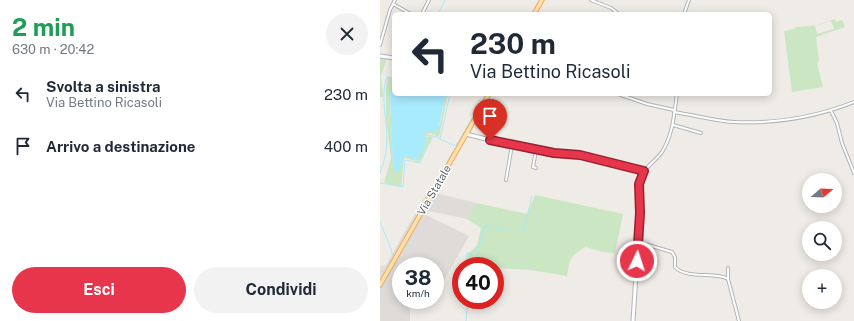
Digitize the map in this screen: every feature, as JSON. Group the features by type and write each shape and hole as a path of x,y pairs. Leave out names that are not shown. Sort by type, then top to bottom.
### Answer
{"main road":[{"path":"535,12 542,0"},
{"name":"Via Statale","path":"380,285 488,96"}],"street":[{"path":"380,45 395,0"},
{"path":"423,12 429,0"},
{"path":"591,0 617,12"},
{"path":"685,12 689,0"},
{"path":"393,4 407,12"},
{"path":"380,56 392,58"},
{"path":"624,96 674,111 733,122 754,122 800,118 831,111 854,102"},
{"path":"633,321 640,213 639,184 644,171 661,153 669,138 673,125 677,96"},
{"path":"831,111 837,123 842,143 854,173"},
{"path":"673,125 700,133"},
{"path":"466,134 536,150 580,155 644,171"},
{"path":"506,180 512,145"},
{"path":"536,150 533,167 536,168"},
{"path":"638,242 672,252 675,257 675,267 678,270 701,275 724,276 728,279"},
{"path":"728,268 728,279 739,321"}],"shaded area":[{"path":"428,191 476,203 467,219 429,211 426,215 469,236 457,257 452,257 452,266 444,280 444,257 392,257 392,309 409,309 410,321 380,321 380,267 386,265"}],"green space":[{"path":"835,19 836,22 842,20 845,27 816,37 819,61 817,64 823,87 792,92 784,31 795,29 795,27 814,26","holes":["831,21 834,29 817,34 815,26"]},
{"path":"380,57 387,58 381,76 383,97 380,97"},
{"path":"388,77 392,78 390,97 393,168 401,166 404,156 416,159 424,146 424,133 428,131 435,131 440,124 446,96 448,96 439,137 430,133 426,135 427,141 428,136 433,137 420,161 418,162 406,158 404,159 401,187 384,183 391,158 386,118 386,87"},
{"path":"535,195 623,214 615,253 603,252 586,247 574,255 570,261 567,276 531,270 504,268 504,257 468,257 468,254 477,245 481,228 467,219 476,203 527,214"}],"water":[{"path":"392,85 392,96 446,96 438,130 424,133 425,144 420,157 416,159 404,156 400,170 396,172 393,168 390,97"}],"waterway":[{"path":"439,12 445,0"},
{"path":"380,173 387,143 384,91 387,77 392,78"},
{"path":"450,96 440,139 456,146 464,132"},
{"path":"465,130 471,120"},
{"path":"427,140 426,136 428,135 440,139"},
{"path":"380,183 403,187 405,160 420,163 429,143"},
{"path":"447,162 453,152"},
{"path":"435,184 438,179"},
{"path":"467,257 467,253 475,253 478,251 484,226 501,229 524,230 532,196"},
{"path":"414,220 423,204"},
{"path":"380,222 393,257"},
{"path":"407,233 413,223"},
{"path":"405,247 410,237"},
{"path":"381,289 391,271"},
{"path":"466,321 467,309"}],"route":[{"path":"490,140 554,153 580,155 644,171 640,179 638,190 640,213 637,261"}]}
